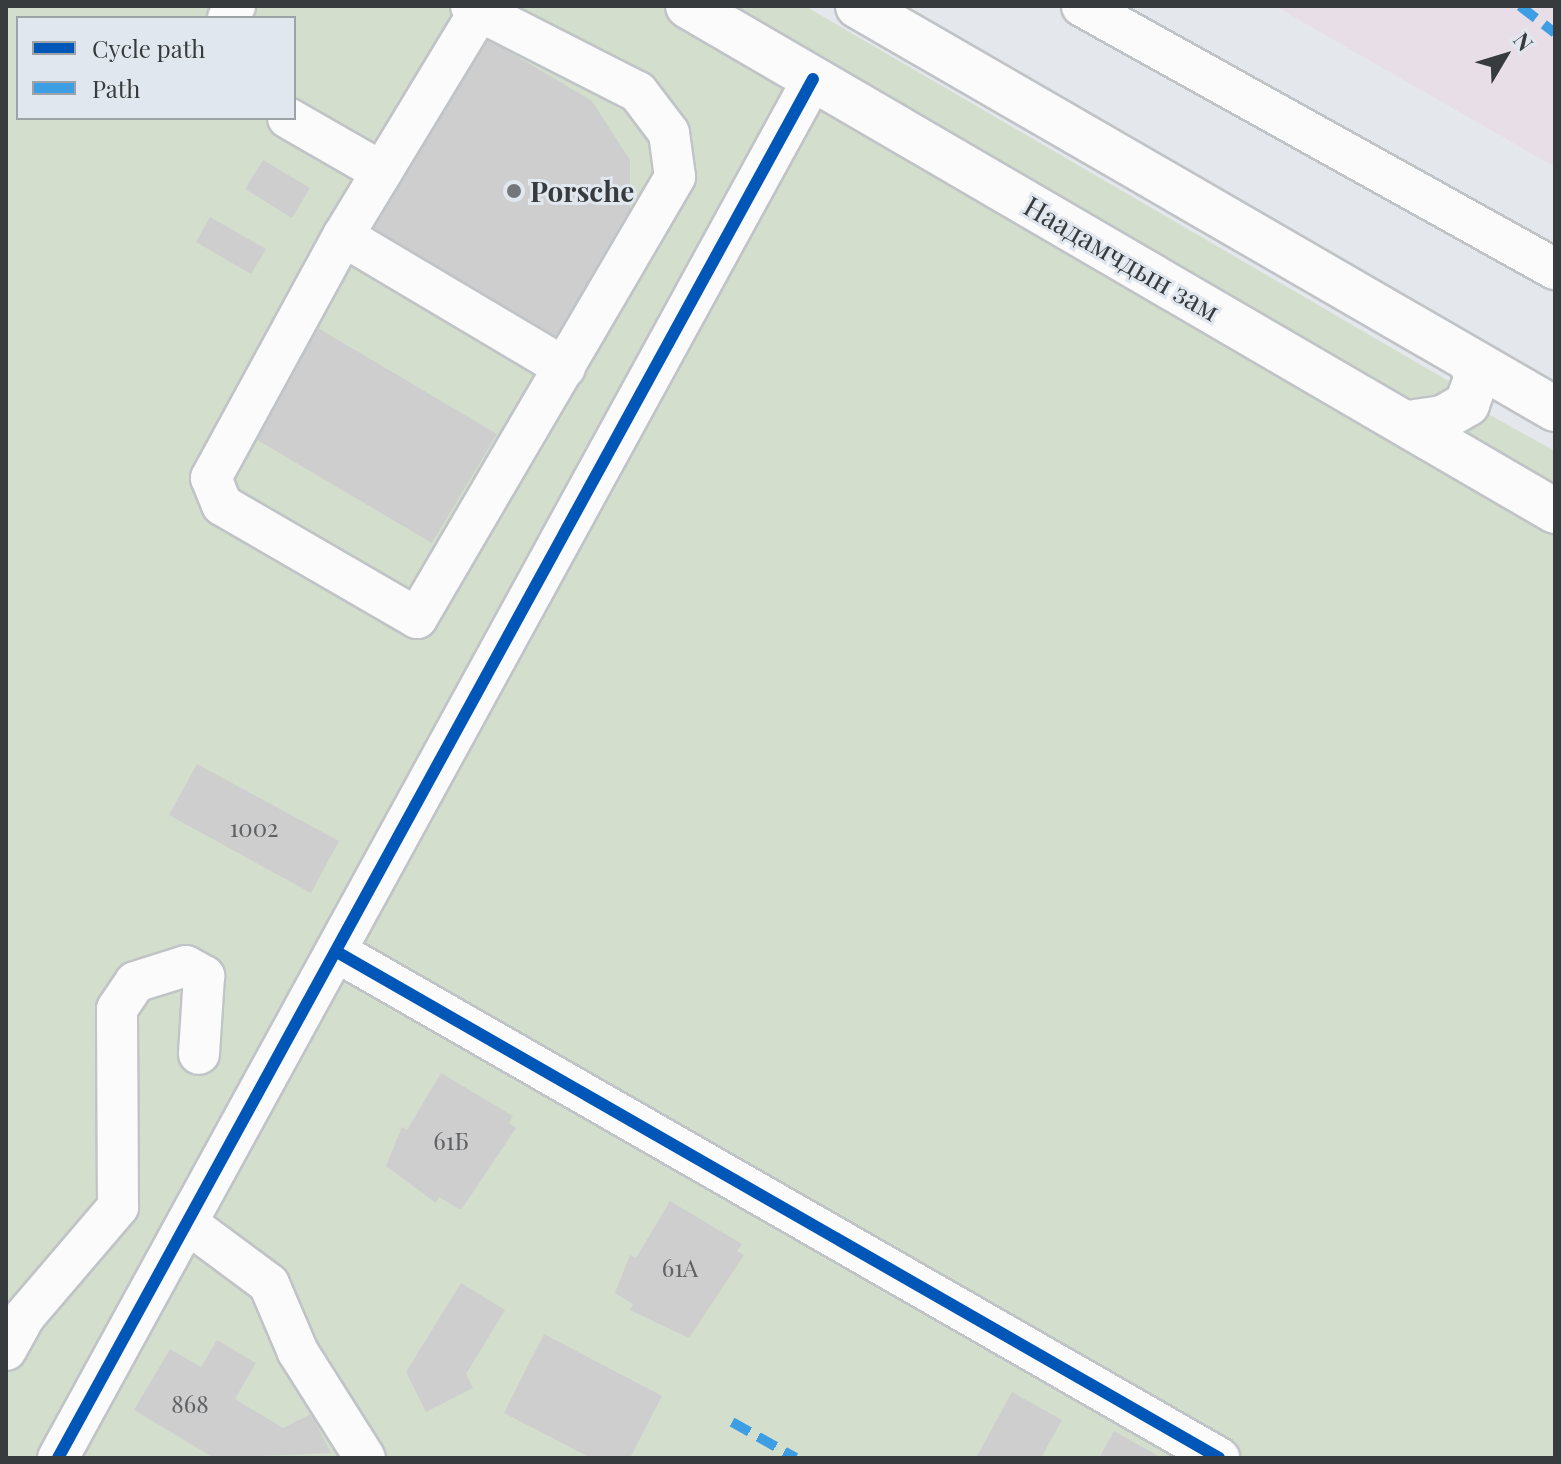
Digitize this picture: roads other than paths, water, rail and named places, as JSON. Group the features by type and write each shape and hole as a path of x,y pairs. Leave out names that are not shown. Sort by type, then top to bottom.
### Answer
{"highway":[{"name":"Наадамчдын зам","path":"688,6 1555,511"},
{"path":"858,6 1555,409"},
{"path":"1408,423 1443,418 1467,404 1476,379 1472,362"}],"street":[{"path":"1082,6 1555,269"},
{"path":"477,8 638,92 660,116 674,150 675,177 417,618 222,505 211,484 215,466 343,236 477,8"},
{"path":"58,1458 813,79"},
{"path":"291,120 382,172"},
{"path":"343,236 565,368"},
{"path":"332,961 462,1026 1219,1458"},
{"path":"6,1350 24,1317 118,1207 117,1009 135,982 186,966 204,976 199,1054"},
{"path":"187,1223 269,1284 298,1352 365,1458"}],"place":[{"name":"Porsche","path":"514,191"}]}
